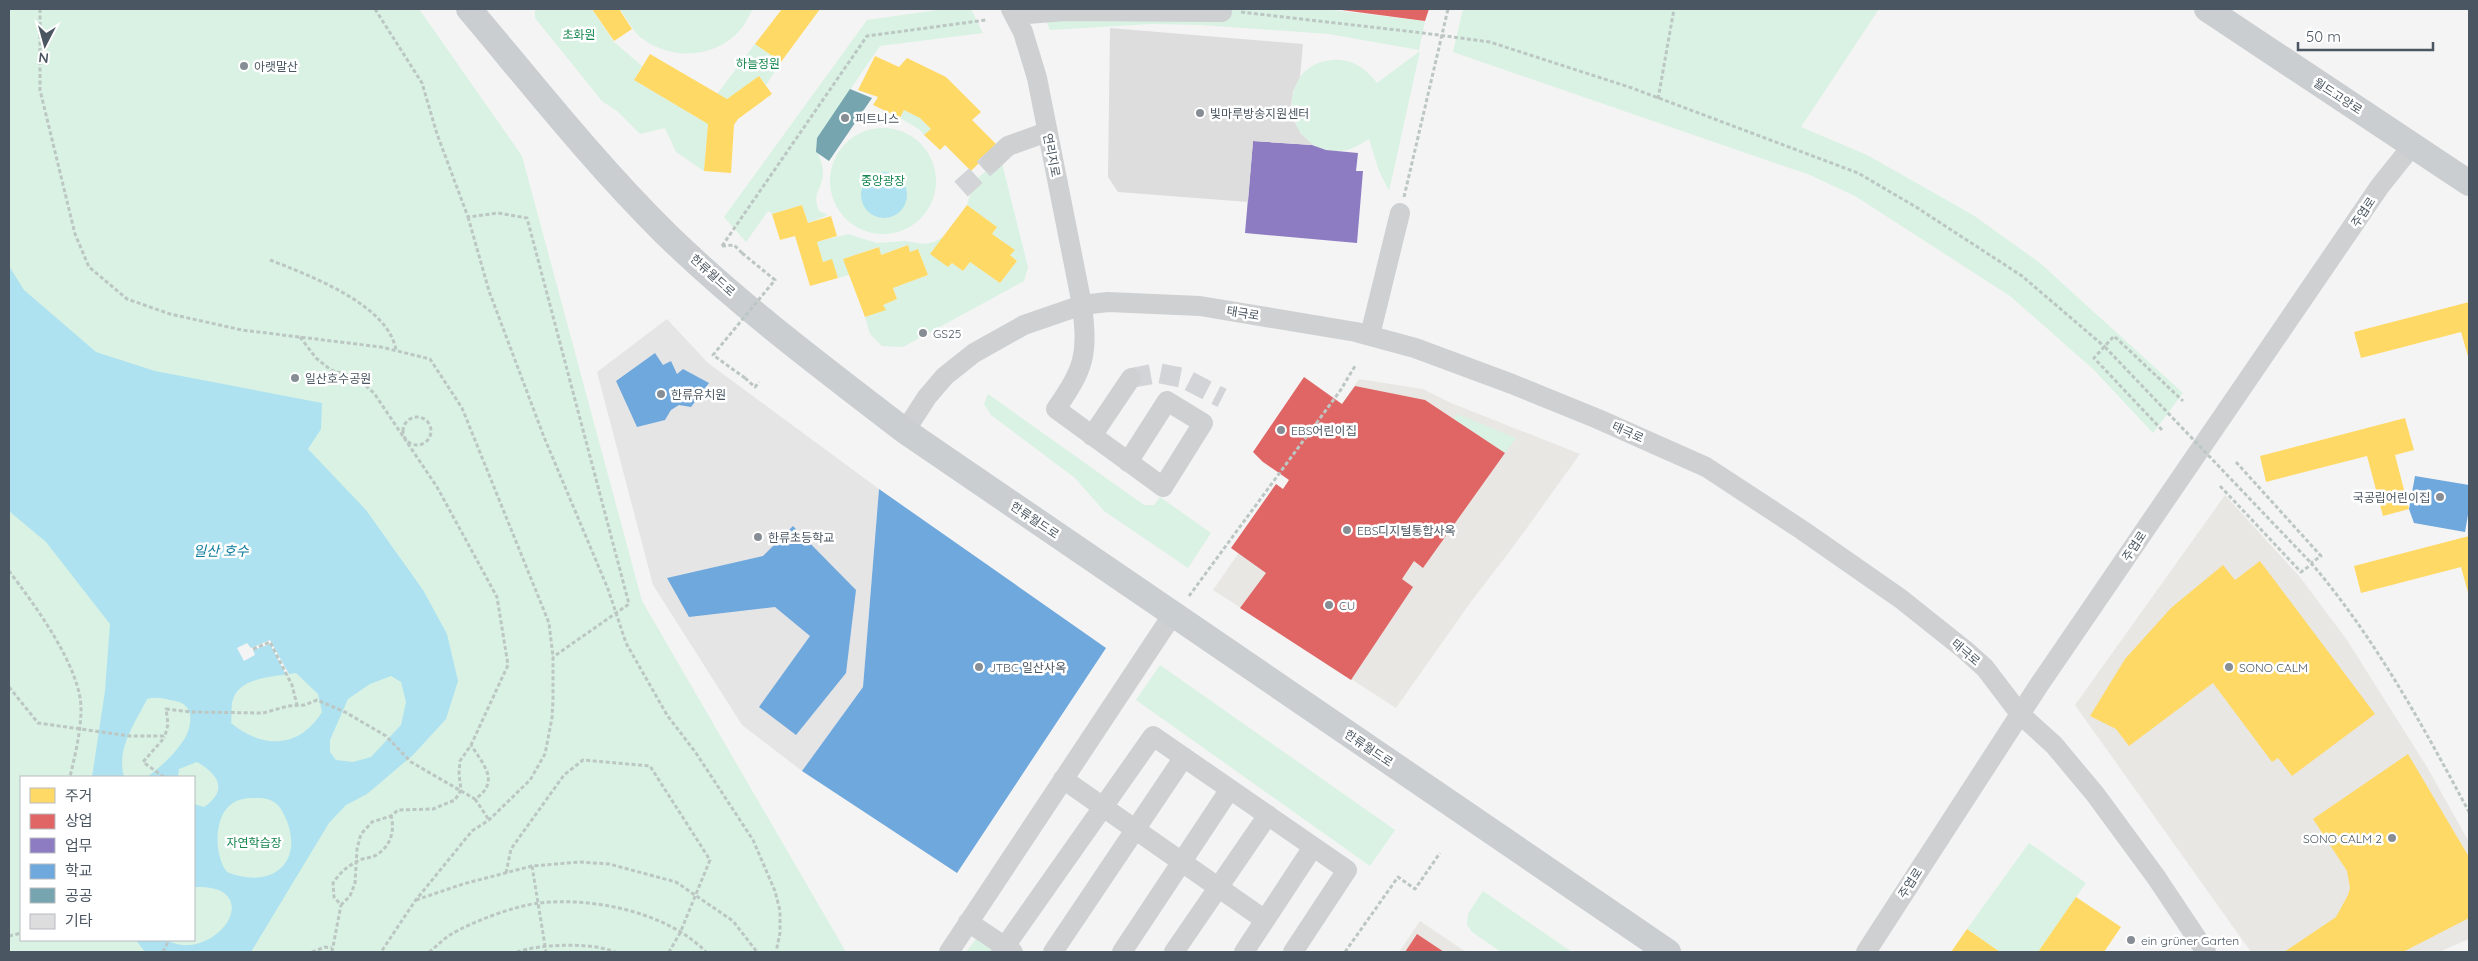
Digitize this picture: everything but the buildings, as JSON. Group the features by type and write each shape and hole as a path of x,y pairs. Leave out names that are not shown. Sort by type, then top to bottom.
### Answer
{"main road":[{"name":"한류월드로","path":"470,9 579,142 666,234 793,345 905,432 1181,605 1668,952"},
{"name":"월드고양로","path":"2207,9 2469,183"}],"street":[{"path":"1013,12 1229,12"},
{"name":"연리지로","path":"1013,12 1023,32 1037,78 1082,305 1086,349 1076,380 1056,409 1092,436"},
{"path":"991,162 1008,146 1047,132"},
{"name":"주엽로","path":"1866,952 2020,714 2374,194 2412,146"},
{"path":"1370,335 1402,207"},
{"name":"태극로","path":"905,432 927,397 939,383 974,353 1024,325 1082,305 1108,302 1200,306 1370,335 1414,348 1512,384 1598,419 1706,467 1802,530 1901,599 1985,668 2020,714 2054,745 2095,794 2156,878 2206,952"},
{"path":"1128,462 1092,436 1131,378"},
{"path":"949,952 1181,605"},
{"path":"968,922 1006,950 1102,806 1153,736 1347,870 1293,952"},
{"path":"1053,952 1184,757"},
{"path":"1063,779 1265,920"},
{"path":"1122,952 1230,789"},
{"path":"1174,952 1268,815"},
{"path":"1244,952 1313,847"}],"path":[{"path":"40,9 40,90 75,234 88,267 127,300 170,314 242,330 396,350 430,359 462,408 549,623 553,657 552,718 545,754 530,780 489,820 472,830 415,901 381,952"},
{"path":"375,9 422,84 468,217 489,291 544,437 608,589 626,643 667,715 696,753 753,840 775,891 780,933 776,952"},
{"path":"1402,207 1448,9"},
{"path":"1658,99 1674,9"},
{"path":"1229,12 1490,42 1632,88 1858,173 1916,207 2022,276 2105,347 2312,563 2340,597 2387,670 2469,812"},
{"path":"759,382 755,387 713,355 775,280 734,245 722,246 867,36 986,20"},
{"path":"468,217 498,213 527,218 629,604 553,657"},
{"path":"270,260 320,280 367,308 394,340 396,350"},
{"path":"2162,430 2094,358 2114,336 2183,401"},
{"path":"300,337 316,358 331,370 357,378 374,393 437,487 497,597 508,664 471,745 460,761 461,790 455,800 433,809 398,810 391,816 372,822 361,834 356,861 355,883 350,896 341,906 332,950 325,947 312,952"},
{"path":"1181,605 1340,391 1355,366"},
{"path":"419,416 427,420 431,433 426,442 413,445 405,439 402,430 406,421 419,416"},
{"path":"2220,486 2301,572 2321,556 2236,462"},
{"path":"9,571 36,606 64,657 79,692 80,728 70,776"},
{"path":"253,649 270,642 290,680 297,705"},
{"path":"9,687 38,723 130,736 165,736"},
{"path":"163,776 143,762 165,736 168,724 166,709 188,712 263,713 304,705 317,700 345,712 386,736 411,762 475,798 489,820"},
{"path":"471,745 489,775 488,785 475,798"},
{"path":"506,873 511,849 564,775 583,760 650,766 710,860 680,933 668,952"},
{"path":"341,906 334,896 333,883 344,869 356,861 378,854 389,842 392,829 391,816"},
{"path":"1346,952 1398,877 1415,889 1440,853"},
{"path":"415,901 463,884 532,866 580,862 609,864 676,882 733,921 757,952"},
{"path":"532,866 546,952"},
{"path":"429,952 449,935 509,911 538,903 612,906 637,913 680,933 706,952"},
{"path":"517,952 545,946 605,948 615,952"}],"shaded area":[{"name":"한류초등학교","path":"667,319 708,363 879,489 863,687 802,771 742,725 653,585 597,372"},
{"name":"EBS디지털통합사옥","path":"1359,379 1423,389 1451,403 1580,454 1470,603 1396,708 1213,590"},
{"path":"2225,495 2300,577 2347,640 2427,767 2469,842 2469,939 2439,952 2251,952 2075,705"},
{"path":"1420,921 1466,952 1399,952"}],"green space":[{"name":"일산호수공원","path":"9,9 419,9 522,156 642,601 846,952 9,952"},
{"name":"초화원","path":"535,9 592,9 613,41 642,66 634,80 708,124 704,171 676,152 665,128 640,134 617,111 602,101 535,18"},
{"path":"619,9 753,9 743,27 731,39 706,51 679,53 652,45 640,37"},
{"path":"945,9 971,9 983,33 880,46 817,138 817,148 823,173 816,199 819,211 828,215 808,223 802,205 772,214 768,211 746,242 724,217 867,20"},
{"path":"1041,9 1324,9 1425,21 1419,50 1329,34 1201,25 1152,24 1050,30"},
{"path":"1463,9 1879,9 1801,127 1867,155 1973,215 2040,263 2183,393 2153,433 2093,369 2010,296 1855,196 1810,175 1453,52"},
{"name":"하늘정원","path":"755,44 781,62 766,85 759,76 727,99 717,94"},
{"path":"1420,51 1389,191 1379,171 1369,139 1341,151 1321,149 1306,140 1297,126 1292,109 1293,92 1300,77 1313,66 1332,60 1352,62 1368,73 1377,83"},
{"path":"904,110 920,118 931,129 924,135 919,129 900,118"},
{"name":"중앙광장","path":"883,128 903,132 920,144 932,161 936,181 932,201 920,218 903,230 883,234 863,230 846,218 834,201 830,181 834,161 846,144 863,132"},
{"path":"1001,159 1028,267 1024,281 903,347 882,346 870,334 865,317 885,310 883,305 897,299 893,288 928,275 918,249 910,252 907,245 881,255 878,247 844,259 849,275 838,278 832,260 823,262 817,242 848,234 877,243 905,241 923,244 934,242 943,237 948,267 952,263 963,271 970,262 1000,283 1017,261 1010,255 1014,250 992,234 997,227 967,205 974,181"},
{"path":"988,394 1144,505 1154,505 1160,497 1211,533 1188,568 1104,511 1075,478 991,415 984,404"},
{"path":"1457,414 1516,438 1505,453 1454,419"},
{"path":"1160,665 1395,830 1370,866 1136,700"},
{"path":"2029,843 2086,883 2038,952 2000,952 1967,929"},
{"path":"1483,891 1572,952 1501,952 1472,932 1467,925 1468,914"},
{"path":"976,939 995,951 966,952"}],"water":[{"path":"879,172 889,172 903,182 907,195 903,208 897,214 889,218 879,218 865,208 861,200 861,190 871,176"},
{"name":"일산 호수","path":"9,266 24,290 96,352 155,371 322,403 321,429 308,449 366,510 423,590 447,634 458,681 446,719 413,755 367,794 346,805 329,823 251,952 145,952 137,941 170,941 181,945 194,944 208,940 227,923 231,912 231,902 224,893 213,888 195,887 195,804 204,807 212,801 218,788 218,783 210,772 197,762 179,769 178,776 148,776 177,749 185,738 190,725 187,707 182,703 157,698 147,699 128,736 123,756 124,776 92,776 105,691 110,624 46,542 9,511","holes":["296,673 318,694 322,712 313,724 303,733 292,739 268,741 243,732 231,723 232,703 235,694 241,687 258,679","391,676 401,682 406,702 401,725 371,757 353,762 336,760 330,752 330,740 348,699 370,684","262,798 271,800 276,804 287,821 291,837 290,851 286,862 278,870 256,878 242,877 227,872 218,846 219,826 222,817 226,809 238,800"]}],"pier":[{"path":"270,640 289,674 286,675 270,644 253,650 255,655 244,661 237,648 247,643 251,648"}],"tunnel":[{"path":"961,189 991,162"},
{"path":"1131,378 1158,373 1183,378 1222,398"}],"place":[{"name":"아랫말산","path":"244,66"},
{"name":"빛마루방송지원센터","path":"1200,113"},
{"name":"피트니스","path":"845,118"},
{"name":"GS25","path":"923,333"},
{"name":"일산호수공원","path":"295,378"},
{"name":"한류유치원","path":"661,394"},
{"name":"EBS어린이집","path":"1281,430"},
{"name":"국공립어린이집","path":"2440,497"},
{"name":"EBS디지털통합사옥","path":"1347,530"},
{"name":"한류초등학교","path":"758,537"},
{"name":"CU","path":"1329,605"},
{"name":"JTBC 일산사옥","path":"979,667"},
{"name":"SONO CALM","path":"2229,667"},
{"name":"SONO CALM 2","path":"2392,838"},
{"name":"ein grüner Garten","path":"2131,940"}],"park label":[{"name":"자연학습장","path":"254,842"}]}
